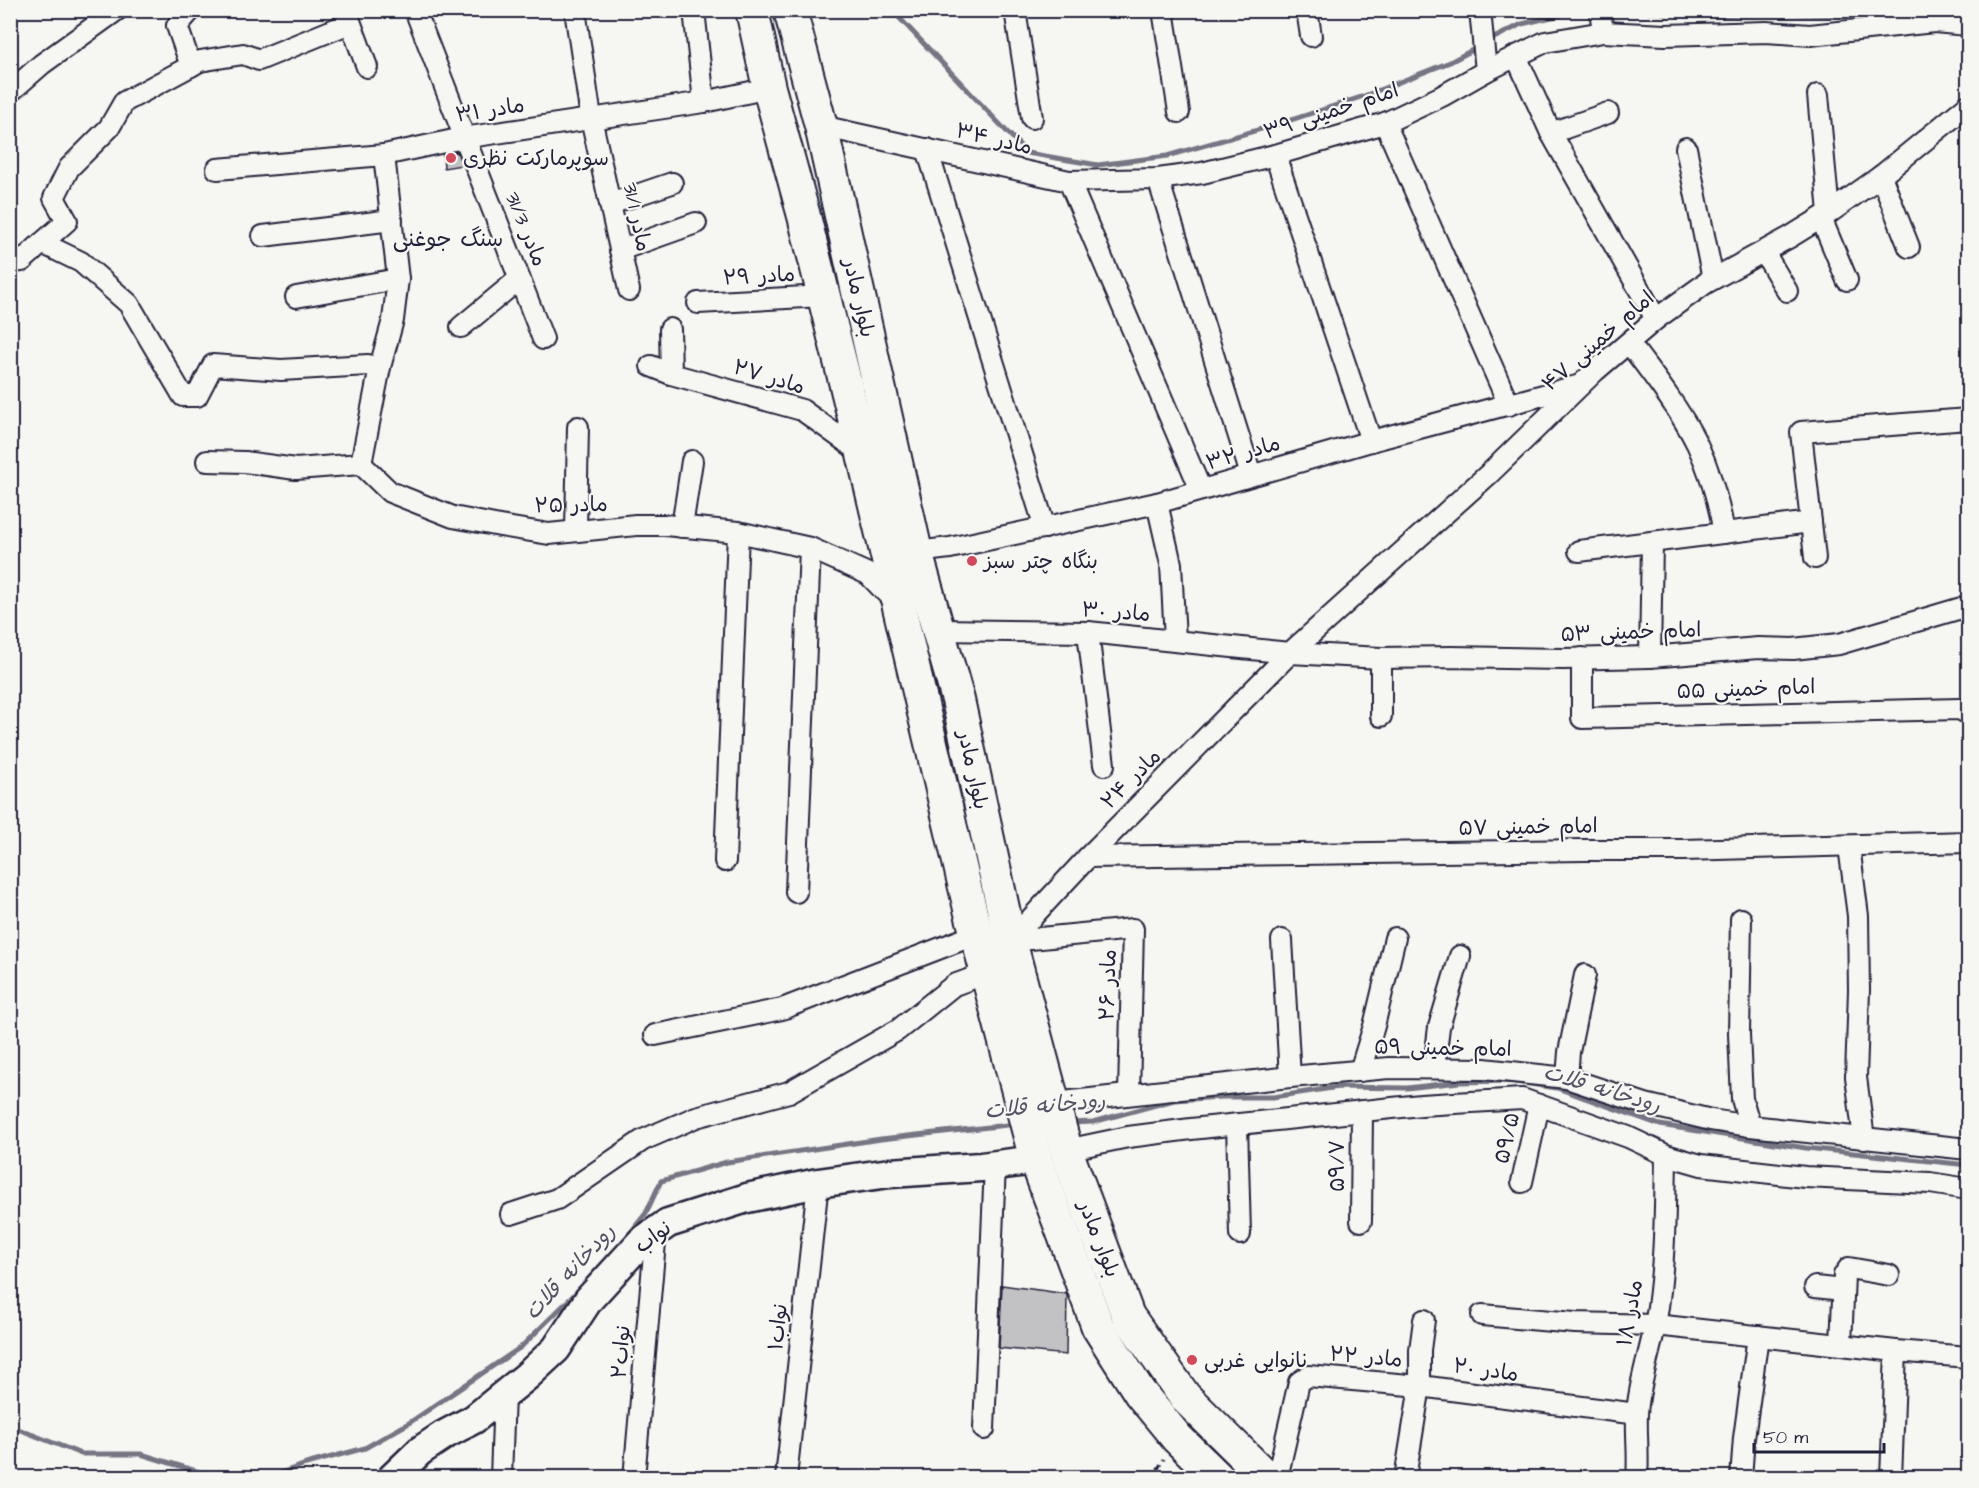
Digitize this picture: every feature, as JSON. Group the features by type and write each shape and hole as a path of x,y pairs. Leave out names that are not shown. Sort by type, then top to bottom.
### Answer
{"main road":[{"name":"بلوار مادر","path":"752,10 769,88 804,216 977,934 1031,1141 1098,1327 1140,1393 1177,1438 1218,1478"},
{"name":"بلوار مادر","path":"790,10 821,126 916,552 958,700 1010,941 1060,1127 1128,1316 1185,1397 1267,1478"},
{"path":"923,708 958,700"}],"street":[{"path":"10,92 42,64 117,10"},
{"path":"190,10 177,26 191,66"},
{"name":"مادر 31/3","path":"416,10 463,138 543,339"},
{"name":"مادر 31/1","path":"575,10 591,118 629,290"},
{"path":"694,10 704,102"},
{"path":"1015,10 1032,118"},
{"path":"1163,10 1179,112"},
{"path":"1307,10 1311,36"},
{"path":"1480,10 1486,72"},
{"path":"1599,10 1603,32"},
{"path":"10,262 22,261 67,220 54,198 69,168 109,128 124,102 200,61 243,54 259,60 348,17 367,67"},
{"name":"امام خمینی ۳۹","path":"1158,179 1202,173 1275,155 1385,123 1545,42 1603,32 1665,35 1766,32 1810,35 1934,22 1968,25"},
{"path":"1516,56 1551,133 1656,319"},
{"name":"مادر ۳۱","path":"217,169 384,154 463,138 704,102 769,88"},
{"path":"1818,95 1825,215 1847,280"},
{"name":"امام خمینی ۴۷","path":"1290,653 1490,473 1580,386 1656,319 1713,279 1764,252 1825,215 1881,176 1968,105"},
{"path":"1551,133 1608,113"},
{"path":"1385,123 1509,405"},
{"name":"مادر ۳۴","path":"821,126 1069,181 1158,179"},
{"path":"1686,148 1713,279"},
{"path":"927,149 1045,528"},
{"path":"207,461 245,462 296,469 361,464 380,368 393,320 398,279 384,154"},
{"path":"1275,155 1371,441"},
{"path":"1881,176 1908,247"},
{"path":"1158,179 1251,475"},
{"path":"1069,181 1201,490"},
{"path":"610,204 672,183"},
{"path":"263,236 392,220"},
{"path":"620,250 696,223"},
{"path":"42,243 81,262 129,304 183,396 197,396 213,365 281,370 368,365 380,368"},
{"path":"1764,252 1787,291"},
{"path":"296,297 398,279"},
{"path":"462,327 519,279"},
{"name":"مادر ۲۹","path":"698,303 823,296"},
{"path":"670,329 671,374"},
{"path":"1629,343 1671,400 1697,445 1720,510 1724,533"},
{"name":"مادر ۲۷","path":"651,366 671,374 802,410 862,454"},
{"name":"مادر ۳۲","path":"916,552 950,548 1156,503 1371,441 1580,386"},
{"path":"1815,558 1801,432 1968,419"},
{"path":"576,531 578,427"},
{"path":"682,527 692,461"},
{"name":"مادر ۲۵","path":"361,464 390,492 453,517 549,534 636,525 665,525 738,532 810,548 868,574 897,604"},
{"path":"1156,503 1171,564 1175,640"},
{"path":"1580,551 1811,522"},
{"path":"726,861 738,532"},
{"path":"1650,657 1652,542"},
{"path":"796,892 810,548"},
{"name":"امام خمینی ۵۳","path":"1290,653 1381,658 1581,658 1650,657 1758,648 1793,649 1839,644 1968,606"},
{"name":"مادر ۳۰","path":"939,630 1088,632 1290,653"},
{"path":"1088,632 1104,765"},
{"name":"مادر ۲۴","path":"1010,941 1088,857 1290,653"},
{"path":"1381,658 1381,716"},
{"name":"امام خمینی ۵۵","path":"1581,658 1582,718 1960,709 1968,714"},
{"name":"امام خمینی ۵۷","path":"1088,857 1684,850 1968,842"},
{"path":"1849,846 1858,916 1859,990 1856,1077 1864,1139"},
{"path":"1741,919 1739,1034 1742,1099 1750,1126"},
{"name":"مادر ۲۶","path":"1010,941 1133,929 1129,1094"},
{"path":"655,1035 782,1009 977,934"},
{"path":"1360,1071 1374,1026 1395,938"},
{"path":"1282,940 1290,1077"},
{"path":"1434,1068 1439,1027 1460,956"},
{"path":"511,1214 558,1199 643,1140 696,1117 789,1092 898,1030 954,985 987,973"},
{"path":"1567,1078 1569,1052 1585,975"},
{"name":"امام خمینی ۵۹","path":"1060,1127 1129,1094 1389,1068 1484,1069 1567,1078 1645,1104 1711,1120 1968,1149"},
{"path":"1060,1127 1128,1137 1461,1101 1522,1099 1628,1137 1666,1155 1701,1165 1805,1177 1930,1183 1968,1189"},
{"name":"۵۹/۵","path":"1522,1182 1539,1105"},
{"name":"۵۹/۷","path":"1361,1221 1362,1111"},
{"path":"1237,1124 1240,1234"},
{"name":"نواب","path":"392,1478 420,1451 474,1419 556,1349 589,1299 641,1242 668,1223 747,1198 818,1183 890,1173 995,1164 1031,1141"},
{"name":"مادر ۱۸","path":"1637,1478 1639,1458 1637,1414 1643,1374 1655,1326 1665,1221 1666,1155"},
{"path":"984,1429 995,1164"},
{"name":"نواب۱","path":"786,1478 818,1183"},
{"name":"نواب۲","path":"634,1478 656,1231"},
{"path":"1841,1345 1844,1275 1850,1268 1889,1275"},
{"path":"1815,1287 1843,1290"},
{"path":"1482,1315 1575,1323 1655,1326 1968,1357"},
{"path":"1405,1478 1420,1386 1420,1350 1424,1320"},
{"path":"1741,1478 1758,1336"},
{"path":"1891,1478 1896,1351"},
{"name":"مادر ۲۲","path":"1277,1478 1299,1382 1308,1376 1420,1386"},
{"name":"مادر ۲۰","path":"1420,1386 1637,1414"},
{"path":"501,1478 504,1394"}],"building":[{"name":"سوپرمارکت نظری","path":"457,152 462,165 444,168 443,155"},
{"path":"1002,1285 1067,1294 1066,1355 999,1348"}],"waterway":[{"path":"892,10 1027,153 1098,165 1167,156 1282,123 1364,96 1450,62 1480,46"},
{"path":"1488,41 1522,24 1581,10"},
{"path":"1640,10 1694,16 1775,13 1853,15 1896,10"},
{"name":"رودخانه قلات","path":"1070,1123 1093,1122 1174,1100 1273,1097 1339,1087 1407,1088 1459,1082 1511,1081 1557,1088 1660,1125 1806,1148 1968,1165"},
{"name":"رودخانه قلات","path":"627,1237 646,1213 661,1181 727,1162 881,1139 1016,1124"},
{"name":"رودخانه قلات","path":"266,1478 365,1448 409,1423 521,1347 581,1288"},
{"name":"رودخانه قلات","path":"10,1430 21,1430 81,1454 141,1454 209,1475 249,1478"}],"place":[{"name":"سوپرمارکت نظری","path":"451,158"},
{"name":"بنگاه چتر سبز","path":"972,561"},
{"name":"نانوایی غربی","path":"1192,1360"}],"district":[{"name":"سنگ جوغنی","path":"448,239"}]}
